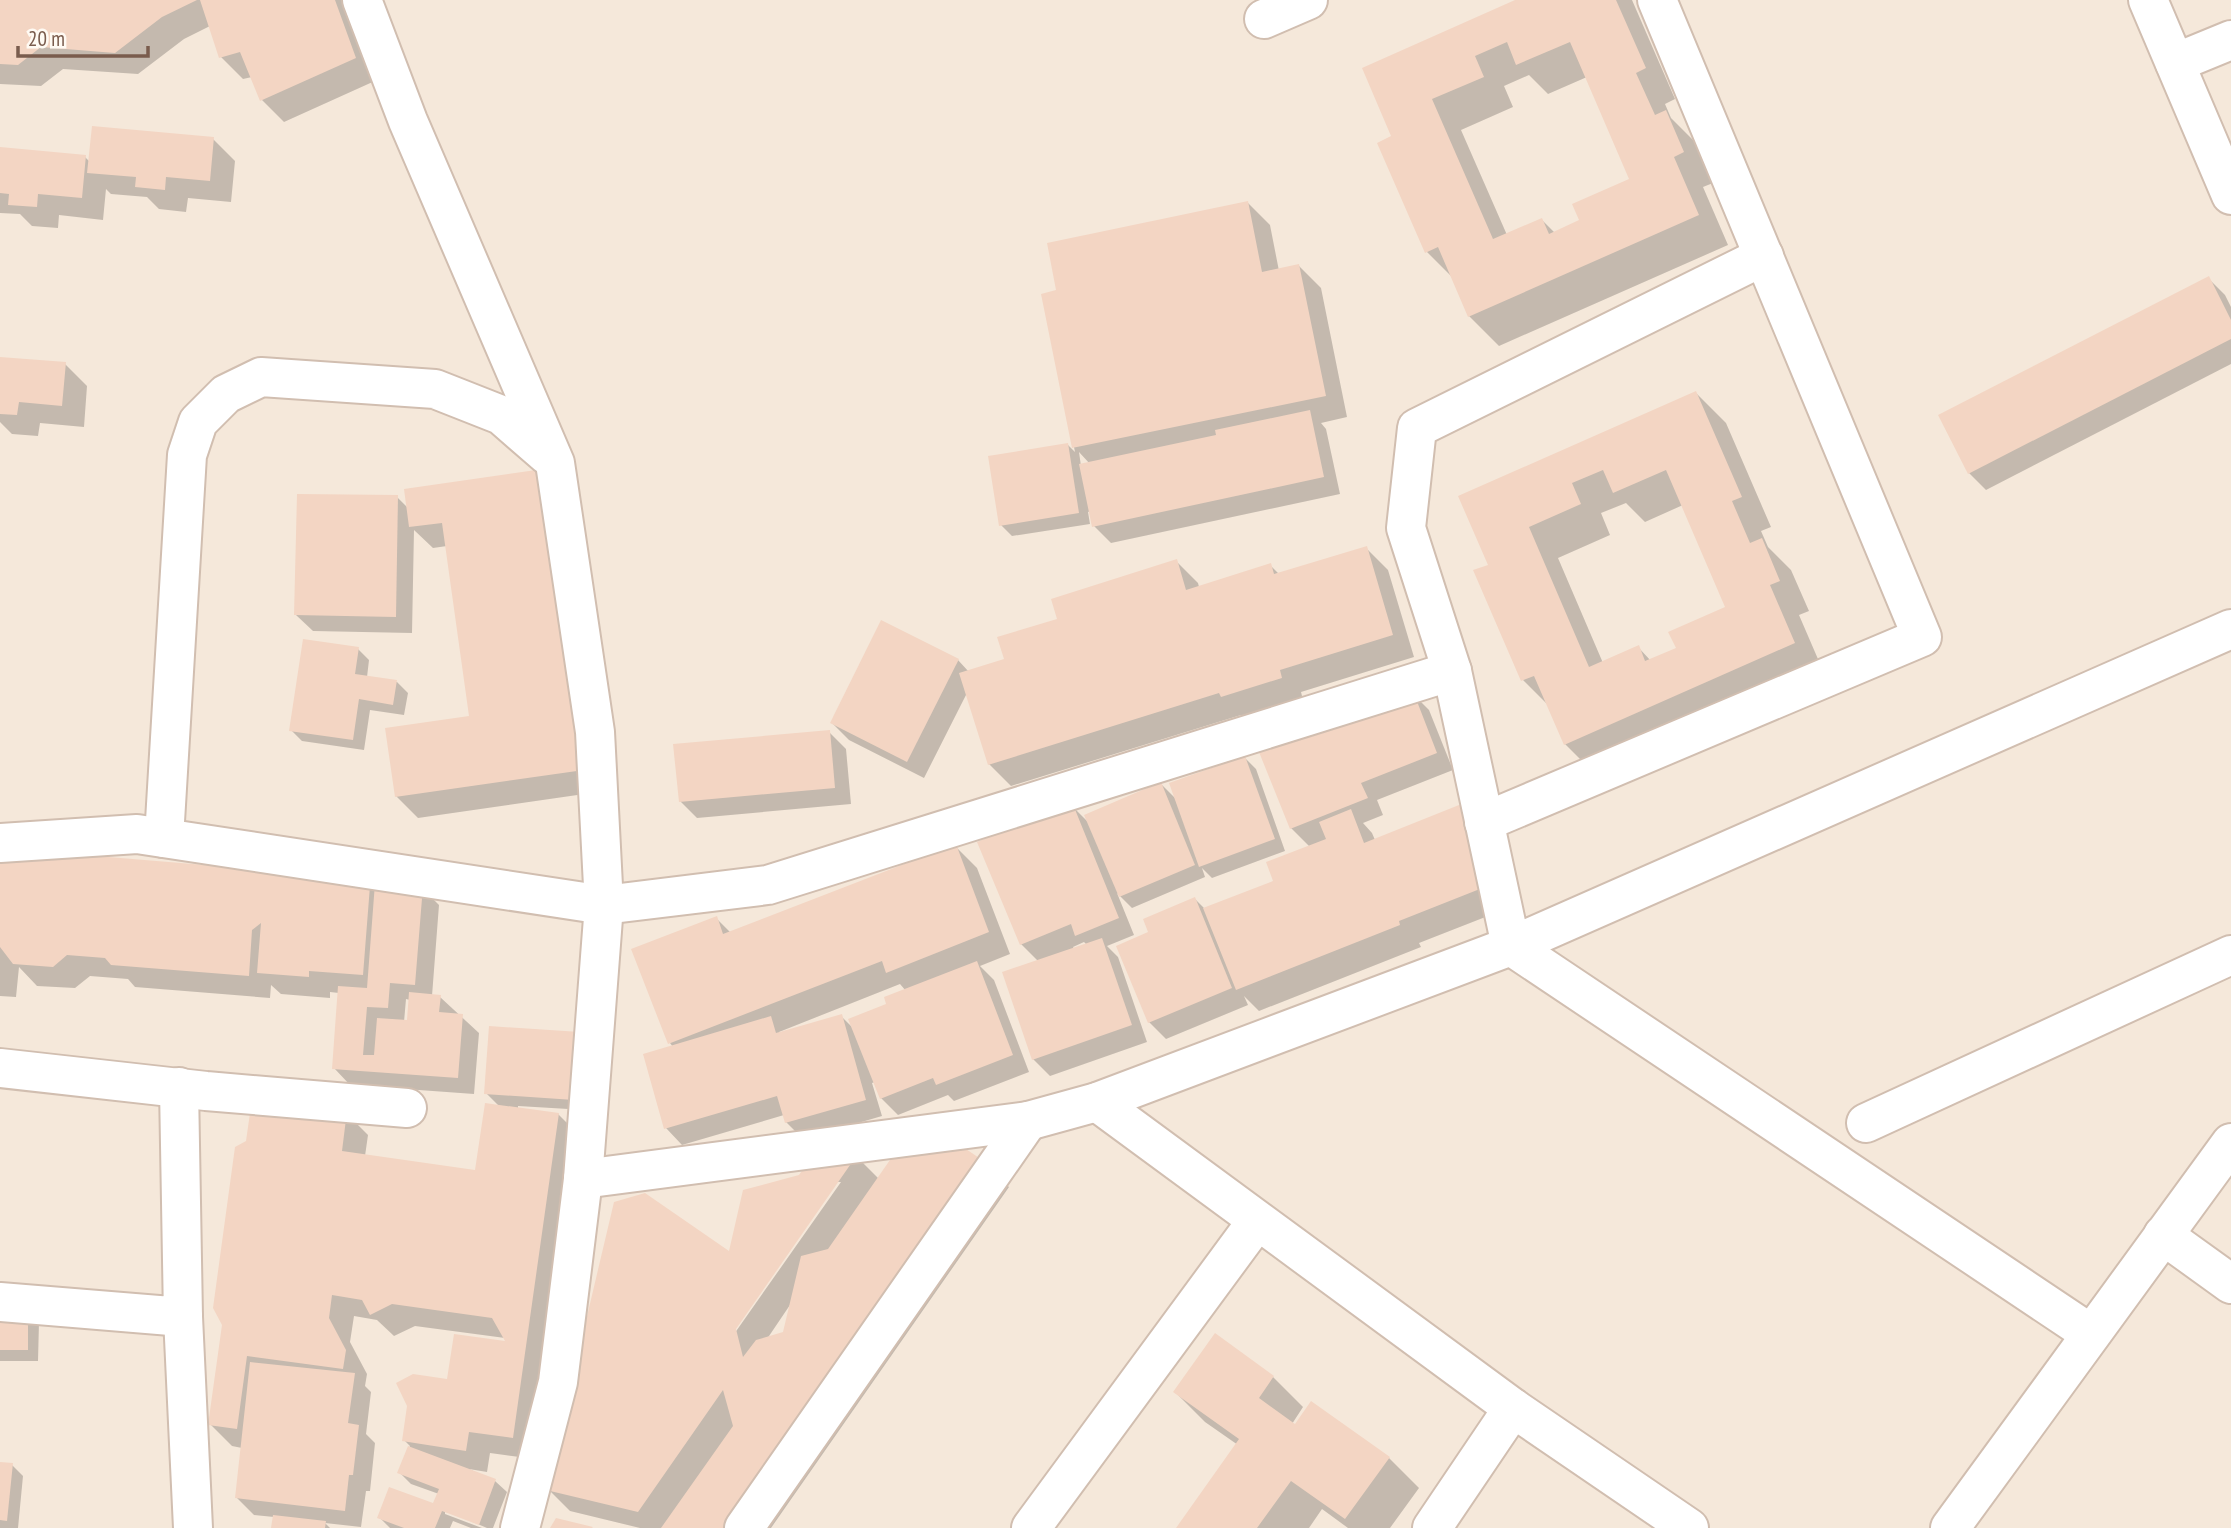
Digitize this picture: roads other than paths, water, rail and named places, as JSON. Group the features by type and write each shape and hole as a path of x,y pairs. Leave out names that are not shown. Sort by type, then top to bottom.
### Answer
{"street":[{"path":"362,0 408,121 555,463 595,732 604,905 583,1179 558,1382 520,1528"},
{"path":"1264,19 1308,0"},
{"path":"1485,821 1922,638 1657,0"},
{"path":"2148,0 2231,195"},
{"path":"2175,63 2231,40"},
{"path":"1764,256 1417,428 1406,528 1452,671 1511,946 2091,1334"},
{"path":"164,838 187,454 198,422 226,394 261,377 435,388 501,415 555,463"},
{"path":"583,1179 1028,1121 1097,1102 1511,946 2231,629"},
{"path":"0,843 137,834 604,905 768,885 1452,671"},
{"path":"1866,1123 2231,954"},
{"path":"0,1068 407,1108"},
{"path":"179,1087 183,1318 193,1528"},
{"path":"1097,1102 1513,1408 1689,1528"},
{"path":"744,1528 1028,1121"},
{"path":"1950,1528 2231,1143"},
{"path":"1031,1528 1256,1221"},
{"path":"2163,1235 2231,1284"},
{"path":"0,1302 183,1318"},
{"path":"1432,1528 1513,1408"}]}
